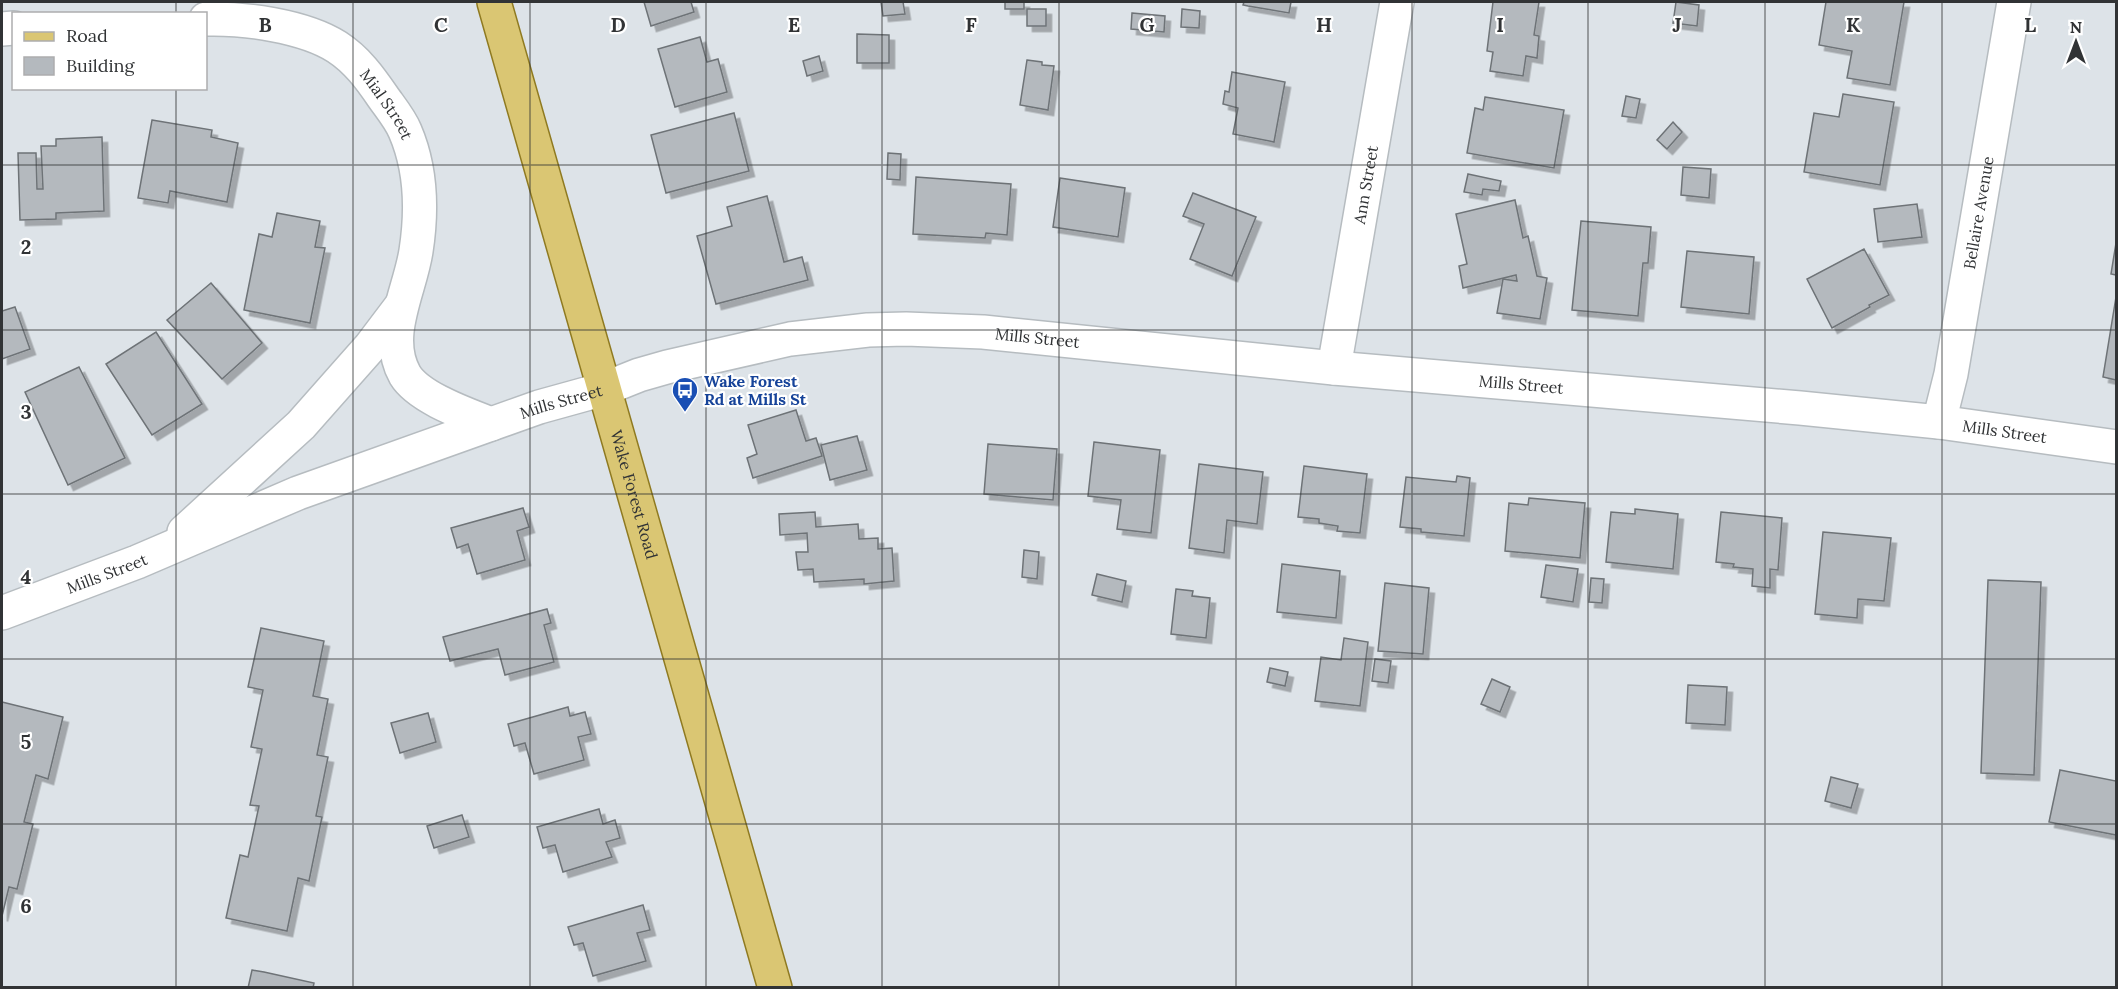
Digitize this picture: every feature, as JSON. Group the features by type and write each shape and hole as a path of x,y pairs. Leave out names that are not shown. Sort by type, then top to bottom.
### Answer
{"main road":[{"name":"Wake Forest Road","path":"494,2 775,987"}],"street":[{"name":"Ann Street","path":"1334,368 1397,2"},
{"name":"Bellaire Avenue","path":"1939,422 1951,374 2014,2"},
{"name":"Mial Street","path":"207,19 255,22 297,30 337,47 367,72 405,130 416,169 421,204 414,262 402,305 397,341 400,360 406,376 420,390 491,424"},
{"name":"Mial Street","path":"165,550 301,425 370,347 402,305"},
{"name":"Mills Street","path":"2,613 165,550 298,493 539,407 604,389 667,367 790,339 868,330 983,332 1334,368 1800,408 1939,422 2116,447"}],"building":[{"path":"644,2 691,2 694,12 651,26"},
{"path":"881,2 903,2 905,14 883,16"},
{"path":"1005,2 1024,2 1024,9 1005,9"},
{"path":"1244,2 1291,2 1289,13 1243,5"},
{"path":"1493,2 1539,2 1534,35 1539,36 1537,58 1526,56 1523,76 1490,71 1493,52 1487,51"},
{"path":"1676,2 1699,5 1697,26 1673,23"},
{"path":"1826,2 1904,2 1890,85 1847,78 1852,51 1819,45"},
{"path":"1027,9 1046,9 1046,26 1027,26"},
{"path":"1182,9 1200,11 1199,28 1181,27"},
{"path":"1132,13 1165,16 1164,32 1131,29"},
{"path":"857,34 889,35 889,63 857,63"},
{"path":"700,37 707,62 718,59 727,92 675,107 658,49"},
{"path":"819,56 823,71 807,76 803,61"},
{"path":"1027,60 1054,66 1048,110 1020,105"},
{"path":"1232,72 1285,82 1274,142 1233,134 1238,108 1223,104 1225,91 1229,92"},
{"path":"1843,94 1894,102 1880,185 1804,172 1814,113 1839,117"},
{"path":"1626,96 1640,99 1636,118 1622,116"},
{"path":"1485,97 1564,110 1554,168 1467,153 1475,108 1483,110"},
{"path":"734,113 749,171 666,193 651,135"},
{"path":"152,120 212,130 211,137 238,143 227,202 170,191 168,203 138,198"},
{"path":"1673,122 1682,132 1667,149 1657,140"},
{"path":"102,137 104,211 56,213 56,219 20,220 18,153 36,153 37,189 43,189 41,146 56,146 56,139"},
{"path":"888,153 901,154 900,180 887,179"},
{"path":"1683,167 1711,169 1709,198 1681,195"},
{"path":"1468,174 1501,181 1499,191 1483,189 1482,195 1464,192"},
{"path":"916,177 1011,184 1007,235 986,233 985,238 913,234"},
{"path":"1060,178 1125,188 1118,237 1053,227"},
{"path":"1193,193 1256,217 1232,276 1190,259 1204,224 1183,216"},
{"path":"767,196 784,262 802,257 808,280 716,304 697,236 732,226 727,207"},
{"path":"1515,200 1523,238 1528,236 1537,276 1547,278 1540,319 1497,313 1503,279 1517,281 1516,275 1463,288 1459,266 1467,264 1456,214"},
{"path":"1917,204 1922,237 1878,242 1874,209"},
{"path":"277,213 320,221 315,247 325,248 310,323 244,310 259,234 272,237"},
{"path":"1581,221 1651,227 1648,263 1643,263 1638,316 1572,310"},
{"path":"2116,243 2116,275 2111,274"},
{"path":"1864,249 1889,295 1832,328 1807,279"},
{"path":"1687,251 1754,257 1749,314 1681,307"},
{"path":"211,283 262,343 222,379 167,320"},
{"path":"2116,297 2116,380 2103,377"},
{"path":"15,307 30,349 2,359 2,311"},
{"path":"156,332 202,404 152,435 106,364"},
{"path":"79,367 125,458 68,485 25,392"},
{"path":"796,410 806,441 816,438 822,456 753,478 747,458 757,454 748,425"},
{"path":"857,436 867,470 830,480 821,445"},
{"path":"1094,442 1160,450 1151,533 1117,529 1121,500 1088,496"},
{"path":"988,444 1057,449 1053,500 984,494"},
{"path":"1199,464 1263,472 1257,524 1227,520 1224,553 1189,548"},
{"path":"1304,466 1367,474 1360,533 1337,531 1338,526 1319,523 1319,519 1298,517"},
{"path":"1457,476 1470,478 1464,536 1421,532 1421,529 1400,527 1406,477 1456,482"},
{"path":"1529,498 1585,503 1580,558 1505,551 1509,503 1528,505"},
{"path":"523,508 529,527 517,531 525,560 477,574 468,544 457,548 451,528"},
{"path":"1635,509 1678,514 1673,569 1606,562 1611,512 1635,514"},
{"path":"815,512 816,527 858,524 859,539 878,538 878,549 892,548 894,581 864,584 864,579 814,582 813,569 798,570 796,552 808,552 807,533 780,535 779,514"},
{"path":"1721,512 1782,518 1778,570 1770,569 1770,588 1752,586 1753,569 1716,562"},
{"path":"1823,532 1891,538 1884,601 1858,599 1857,618 1815,614"},
{"path":"1024,550 1039,552 1037,579 1022,577"},
{"path":"1282,564 1340,571 1336,618 1277,612"},
{"path":"1546,565 1578,569 1573,602 1541,597"},
{"path":"1097,574 1126,581 1122,602 1092,595"},
{"path":"1591,578 1604,579 1602,603 1589,602"},
{"path":"1988,580 2041,582 2034,775 1981,773"},
{"path":"1385,583 1429,588 1423,654 1378,651"},
{"path":"1176,589 1193,591 1192,596 1210,598 1206,638 1171,634"},
{"path":"547,609 551,623 544,625 554,662 505,675 498,649 450,661 443,637"},
{"path":"261,628 324,641 313,696 328,699 317,755 328,757 316,816 322,817 309,881 298,878 287,931 226,918 240,855 248,857 259,806 250,805 262,749 251,747 263,690 248,687"},
{"path":"1344,638 1368,642 1360,706 1315,701 1321,657 1341,660"},
{"path":"1375,659 1391,661 1388,683 1372,681"},
{"path":"1270,668 1288,672 1285,686 1267,682"},
{"path":"1492,679 1510,687 1500,712 1481,704"},
{"path":"1688,685 1727,687 1725,725 1686,723"},
{"path":"2,702 63,717 48,779 36,775 24,822 33,824 17,889 9,887 2,916"},
{"path":"568,707 570,716 585,712 591,734 578,737 584,760 534,774 525,743 514,746 508,724"},
{"path":"428,713 436,742 400,753 391,723"},
{"path":"2060,770 2116,781 2116,835 2049,822"},
{"path":"1831,777 1858,784 1851,808 1825,801"},
{"path":"599,809 603,824 615,820 620,838 606,842 612,857 563,872 555,845 543,848 537,827"},
{"path":"462,815 469,837 434,848 427,826"},
{"path":"643,905 650,930 637,933 646,961 593,976 583,943 574,945 568,927"},
{"path":"252,970 314,983 313,988 248,988"}],"place":[{"name":"Wake Forest Rd at Mills St","path":"685,413"}]}
